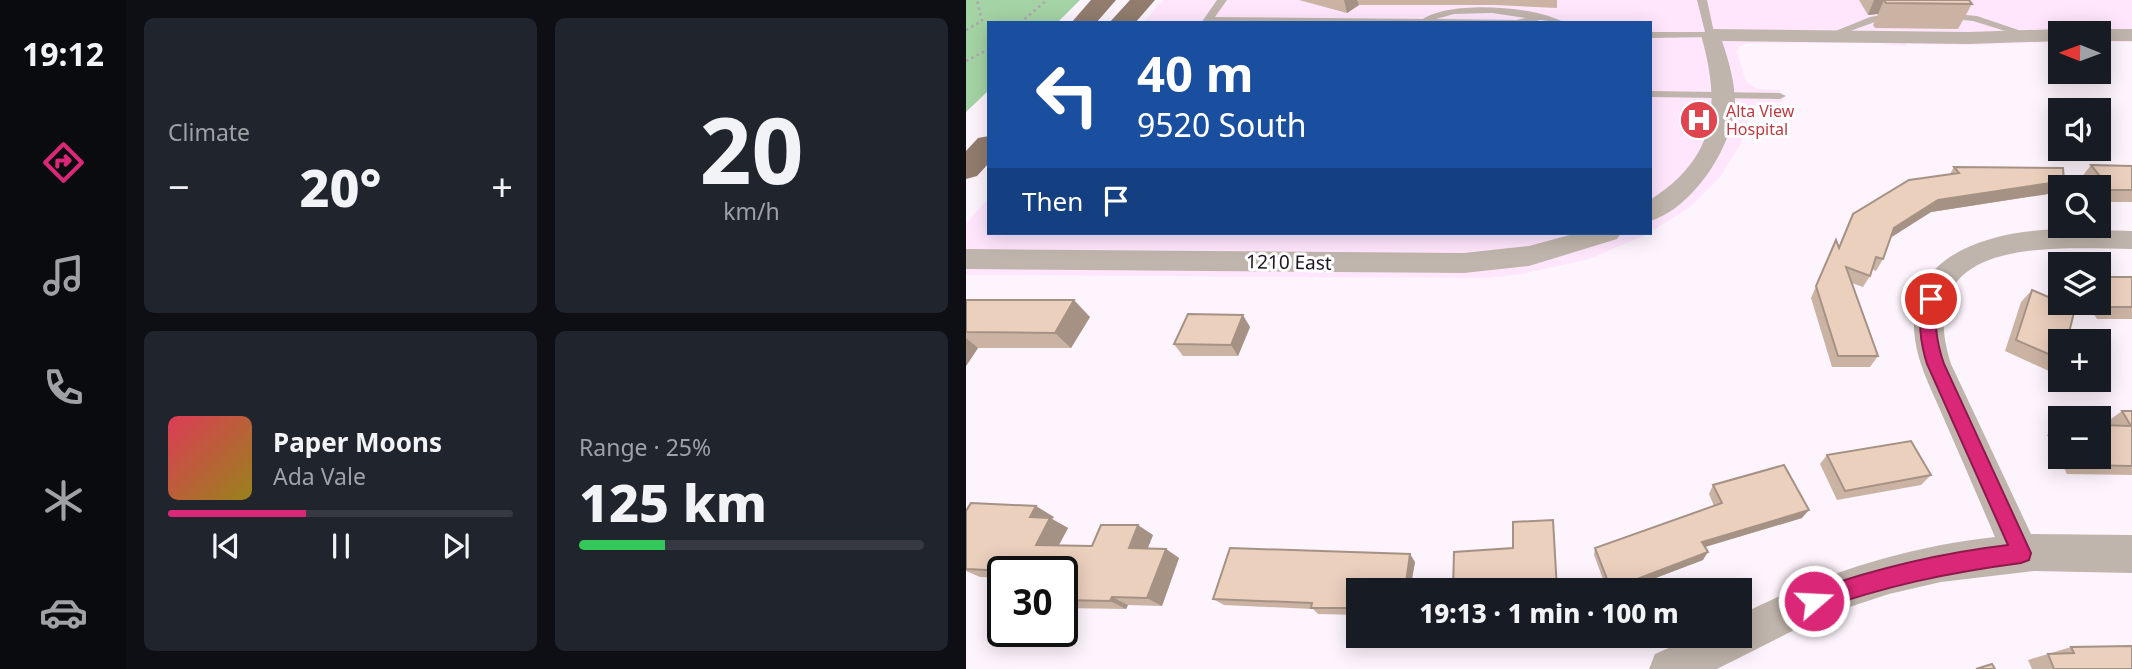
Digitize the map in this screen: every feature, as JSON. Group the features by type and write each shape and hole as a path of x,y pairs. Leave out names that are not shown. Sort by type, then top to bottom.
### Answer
{"main road":[{"path":"1085,21 1104,0"},
{"path":"1123,21 1143,0"},
{"path":"966,169 987,147"}],"street":[{"path":"1652,210 1684,186 1706,161 1721,116 1724,95 1711,35 2048,35"},
{"path":"2111,35 2132,35"},
{"name":"1210 East","path":"966,259 1464,263 1529,256 1601,235"},
{"path":"2021,553 1936,364 1928,340 1927,318 1931,299 1942,280 1958,263 1980,249 2011,241 2132,240"},
{"path":"1670,669 1712,652 1814,601 1878,579 1946,563 2021,553 2132,554"}],"lane":[{"path":"1208,21 1222,0"},
{"path":"1652,35 1711,35 1702,0"},
{"path":"1828,36 1873,19 1912,16"},
{"path":"1936,16 1974,18 2031,36"},
{"path":"1525,21 1542,17 1554,21"},
{"path":"1652,94 1780,96"}],"path":[{"path":"966,30 982,20 977,0"},
{"path":"1022,21 1047,0"},
{"path":"966,61 987,50"}],"shaded area":[{"name":"Alta View Hospital","path":"1163,0 2132,0 2132,42 2111,42 2111,21 2048,21 2048,42 1968,45 1910,42 1906,43 1908,46 1883,43 1747,43 1739,47 1737,52 1746,82 1757,89 1779,90 1784,102 1759,103 1751,107 1741,143 1721,176 1690,207 1652,231 1652,21 1145,21"},
{"path":"987,199 987,235 1645,235 1589,259 1522,274 1487,278 966,275 966,224"}],"green space":[{"path":"966,0 1080,0 1059,21 987,21 987,92 966,112"}],"building":[{"path":"1884,0 1969,0 1972,4 1886,3"},
{"path":"2091,165 2132,166 2132,190 2111,190 2111,175 2099,175"},
{"path":"1954,167 2063,168 2064,175 2048,175 2048,183 1938,200 1894,228 1883,259 1876,257 1870,276 1846,267 1878,356 1838,356 1816,286 1836,240 1839,248 1853,214 1909,180 1959,173"},
{"path":"2111,277 2132,277 2132,307 2111,307"},
{"path":"2032,290 2048,297 2048,315 2073,315 2070,329 2048,329 2048,354 2016,340"},
{"path":"966,300 1074,300 1055,333 966,332"},
{"path":"1188,314 1243,315 1231,345 1174,344"},
{"path":"2122,411 2132,411 2132,466 2111,466 2111,425 2131,426"},
{"path":"1911,441 1931,475 1845,491 1827,455"},
{"path":"1784,465 1809,510 1702,542 1708,552 1640,578 1607,578 1595,548 1722,503 1713,485"},
{"path":"971,503 1036,506 1030,517 1050,518 1036,545 1092,546 1101,525 1138,525 1129,548 1166,549 1147,598 1112,597 1110,601 1078,600 1078,556 987,556 987,570 966,569 966,511"},
{"path":"1553,520 1556,578 1453,578 1454,552 1513,548 1513,522"},
{"path":"1230,548 1410,554 1407,578 1346,578 1346,608 1311,608 1312,603 1213,599"},
{"path":"2132,646 2132,669 2054,669 2048,654 2074,653 2071,647"},
{"path":"1992,664 1995,669 1976,669"}],"place":[{"name":"Alta View Hospital","path":"1699,120"}],"route":[{"path":"1814,601 1878,579 1946,563 2021,553 1936,364 1928,340 1927,318 1931,299"}]}
